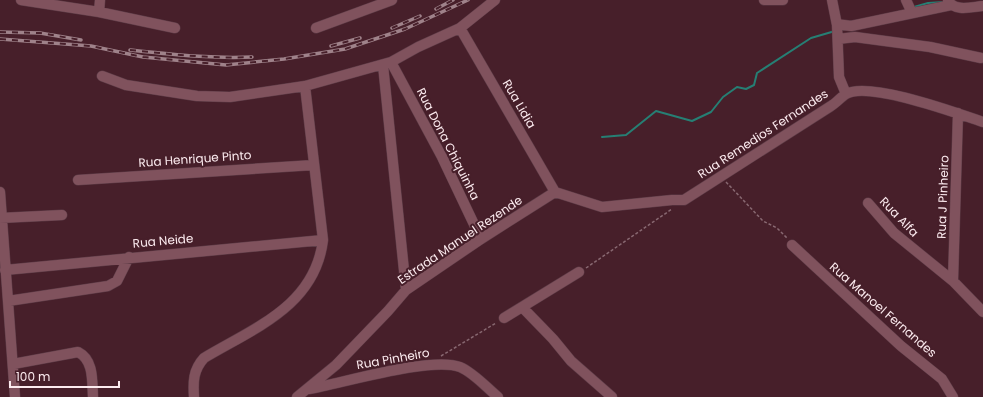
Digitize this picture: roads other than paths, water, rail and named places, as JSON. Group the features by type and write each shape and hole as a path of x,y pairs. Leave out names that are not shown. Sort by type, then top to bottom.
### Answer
{"street":[{"path":"21,0 99,12 175,28"},
{"path":"99,12 100,0"},
{"path":"316,28 392,0"},
{"path":"102,76 126,85 197,96 230,97 305,86 387,63 460,28 495,0"},
{"path":"764,0 783,0"},
{"path":"906,0 912,13"},
{"path":"831,1 837,25 839,77 846,94"},
{"path":"837,25 851,26 912,13 949,2 960,8 983,6"},
{"name":"Rua Lidia","path":"460,28 555,192"},
{"path":"838,38 855,37 930,47 981,58"},
{"path":"387,63 406,290"},
{"name":"Rua Dona Chiquinha","path":"387,63 442,157 481,239"},
{"path":"194,397 194,374 200,363 229,343 280,314 293,301 316,270 320,261 323,240 305,86"},
{"name":"Rua Remedios Fernandes","path":"555,192 602,207 684,200 831,106 846,94 885,92 958,113 983,122"},
{"name":"Rua J Pinheiro","path":"953,281 958,113"},
{"name":"Rua Henrique Pinto","path":"78,180 314,165"},
{"path":"0,192 15,397"},
{"name":"Estrada Manuel Rezende","path":"297,397 336,365 388,312 406,290 481,239 555,192"},
{"name":"Rua Alfa","path":"868,203 903,241 953,281 983,312"},
{"path":"1,218 62,215"},
{"name":"Rua Neide","path":"5,270 129,257 323,240"},
{"name":"Rua Manoel Fernandes","path":"792,245 901,346 942,379 953,397"},
{"path":"8,301 108,286 117,281 129,257"},
{"path":"504,318 579,272"},
{"path":"522,308 553,339 571,361 612,397"},
{"path":"13,364 78,352 85,356 89,362 93,397"},
{"name":"Rua Pinheiro","path":"307,390 426,365 447,364 466,370 498,397"}],"waterway":[{"path":"914,7 928,3 944,2"},
{"path":"602,137 626,135 656,111 692,121 711,112 723,97 737,87 746,89 754,85 757,73 811,38 835,31"}],"railway":[{"path":"436,9 453,0"},
{"path":"0,39 91,46 143,57 226,65 284,59 345,49 405,29 468,0"},
{"path":"392,28 420,16"},
{"path":"0,32 40,33 81,40"},
{"path":"331,46 360,38"},
{"path":"130,50 206,57 252,57"}]}
